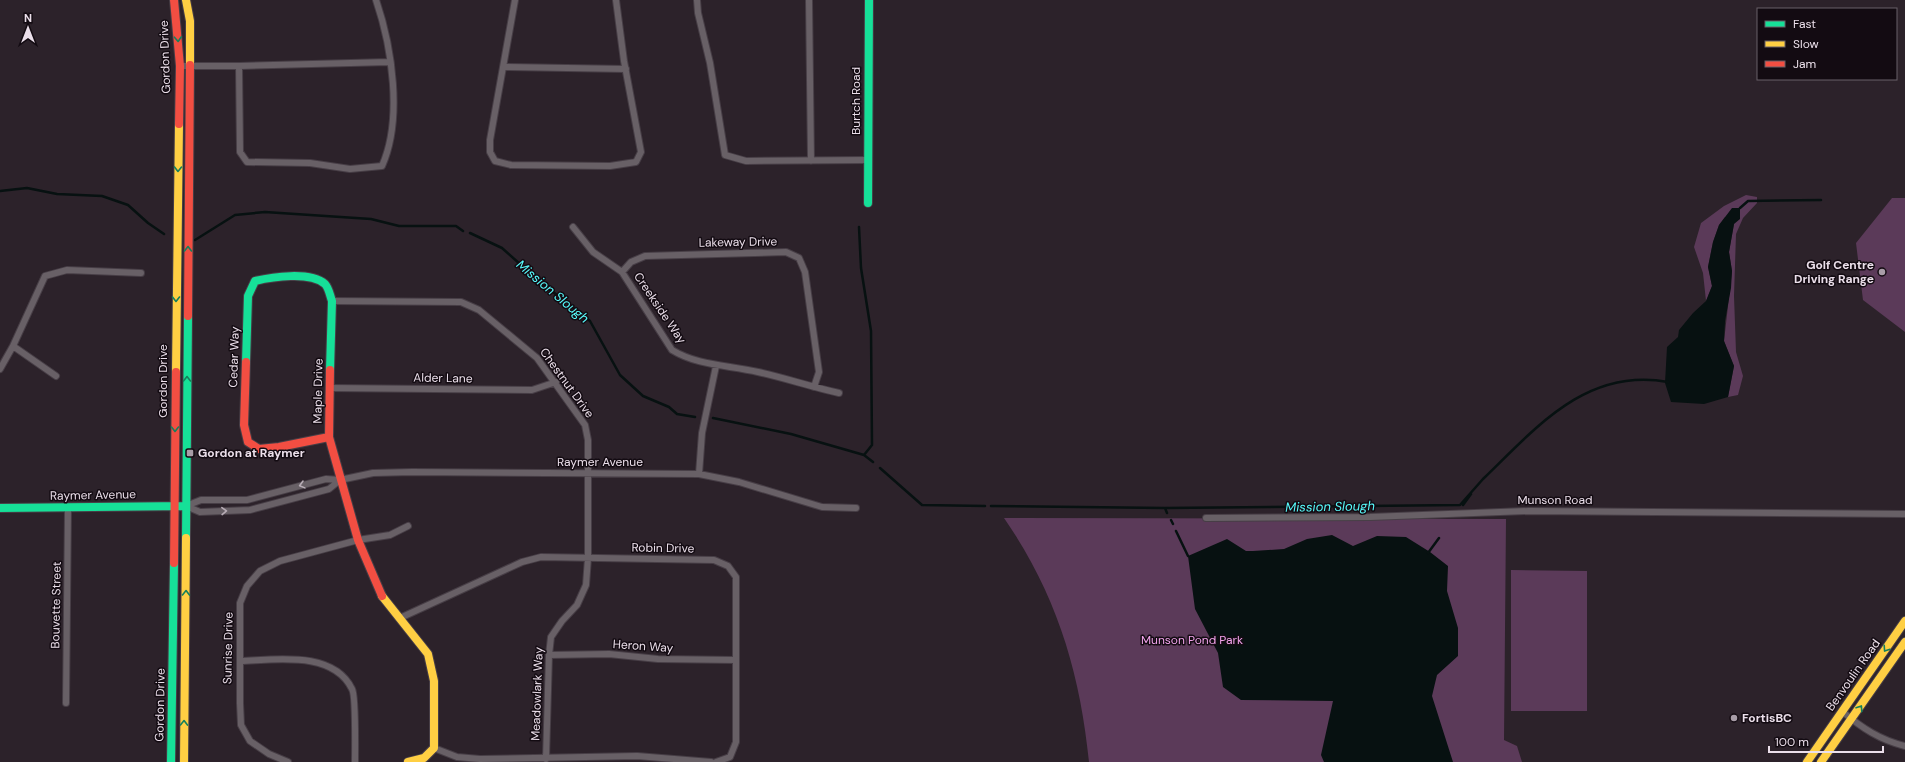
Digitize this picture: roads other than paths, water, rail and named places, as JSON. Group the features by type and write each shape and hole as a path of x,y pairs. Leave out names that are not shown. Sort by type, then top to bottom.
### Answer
{"main road":[{"name":"Gordon Drive","path":"171,762 180,66 174,0"},
{"name":"Gordon Drive","path":"184,762 190,21 186,0"},
{"name":"Burtch Road","path":"868,203 869,0"},
{"name":"Cedar Way","path":"328,437 279,447 259,449 248,442 244,425 248,296 255,281 269,277 317,279 327,286 332,302"},
{"name":"Maple Drive","path":"332,302 328,437 340,480"},
{"path":"340,480 358,540 383,598 428,654 434,682 434,748 424,758 408,762"},
{"name":"Raymer Avenue","path":"0,508 186,506"},
{"name":"Benvoulin Road","path":"1807,762 1905,622"},
{"name":"Benvoulin Road","path":"1821,762 1905,642"}],"street":[{"path":"239,66 240,152 247,162 310,163 350,169 382,166 387,155 392,122 393,85 389,62 388,40 376,0"},
{"path":"514,0 504,66 490,140 490,152 495,161 511,165 610,166 636,162 641,152 626,69 616,0"},
{"path":"697,0 698,14 710,64 725,155 746,161 868,160"},
{"path":"809,0 811,161"},
{"path":"180,66 389,62"},
{"path":"504,66 626,69"},
{"name":"Creekside Way","path":"573,227 592,252 622,272 672,350 684,358 716,366 756,372 839,393"},
{"name":"Lakeway Drive","path":"622,272 631,262 645,256 786,252 798,258 805,272 819,372 814,387"},
{"path":"0,369 13,346 45,276 67,270 141,272"},
{"name":"Chestnut Drive","path":"332,302 461,302 479,310 537,358 586,425 588,440 587,474"},
{"path":"13,346 56,376"},
{"path":"699,474 702,433 716,366"},
{"name":"Alder Lane","path":"329,388 532,390 556,382"},
{"name":"Raymer Avenue","path":"186,506 201,500 247,500 326,479 340,480 373,473 412,472 699,474 739,482 822,507 856,508"},
{"name":"Meadowlark Way","path":"546,759 548,655 551,637 562,621 577,605 586,585 588,558 587,474"},
{"name":"Raymer Avenue","path":"186,506 200,512 250,510 329,489 340,480"},
{"name":"Bouvette Street","path":"66,703 68,508"},
{"name":"Munson Road","path":"1206,518 1370,517 1529,511 1905,514"},
{"name":"Sunrise Drive","path":"288,762 269,754 250,741 241,724 240,603 247,586 260,571 280,561 358,540 390,535 408,526"},
{"name":"Robin Drive","path":"400,618 522,562 541,557 714,560 728,566 736,577 736,742 730,757 716,762"},
{"name":"Heron Way","path":"548,655 609,654 658,659 736,660"},
{"path":"240,661 309,660 324,664 342,675 353,689 355,762"},
{"path":"1843,712 1863,729 1891,743 1905,746"},
{"path":"434,748 457,757 480,759 546,759 637,756 711,762"}],"waterway":[{"name":"Mission Slough","path":"0,191 27,188 57,194 102,196 128,205 148,223 164,234"},
{"path":"1740,208 1748,201 1821,200"},
{"name":"Mission Slough","path":"195,240 235,215 265,212 371,219 399,226 456,226 463,231"},
{"path":"859,227 861,268 871,331 872,445 864,455"},
{"name":"Mission Slough","path":"470,233 502,248 539,281 590,321 620,375 643,396 669,407 677,414 695,417"},
{"name":"Mission Slough","path":"1483,479 1543,422 1565,406 1587,393 1612,384 1639,380 1668,382"},
{"name":"Mission Slough","path":"713,418 791,434 864,455 873,462"},
{"name":"Mission Slough","path":"880,468 922,505 985,506"},
{"name":"Mission Slough","path":"1165,508 1460,505 1483,479"},
{"name":"Mission Slough","path":"1463,505 1471,494"},
{"name":"Mission Slough","path":"991,506 1165,508 1167,513"},
{"name":"Mission Slough","path":"1171,520 1173,524"},
{"name":"Mission Slough","path":"1176,531 1188,556"},
{"name":"Mission Slough","path":"1428,553 1439,538"}],"place":[{"name":"Golf Centre Driving Range","path":"1882,272"},
{"name":"Gordon at Raymer","path":"190,453"},
{"name":"FortisBC","path":"1734,718"}],"park label":[{"name":"Munson Pond Park","path":"1192,640"}]}
